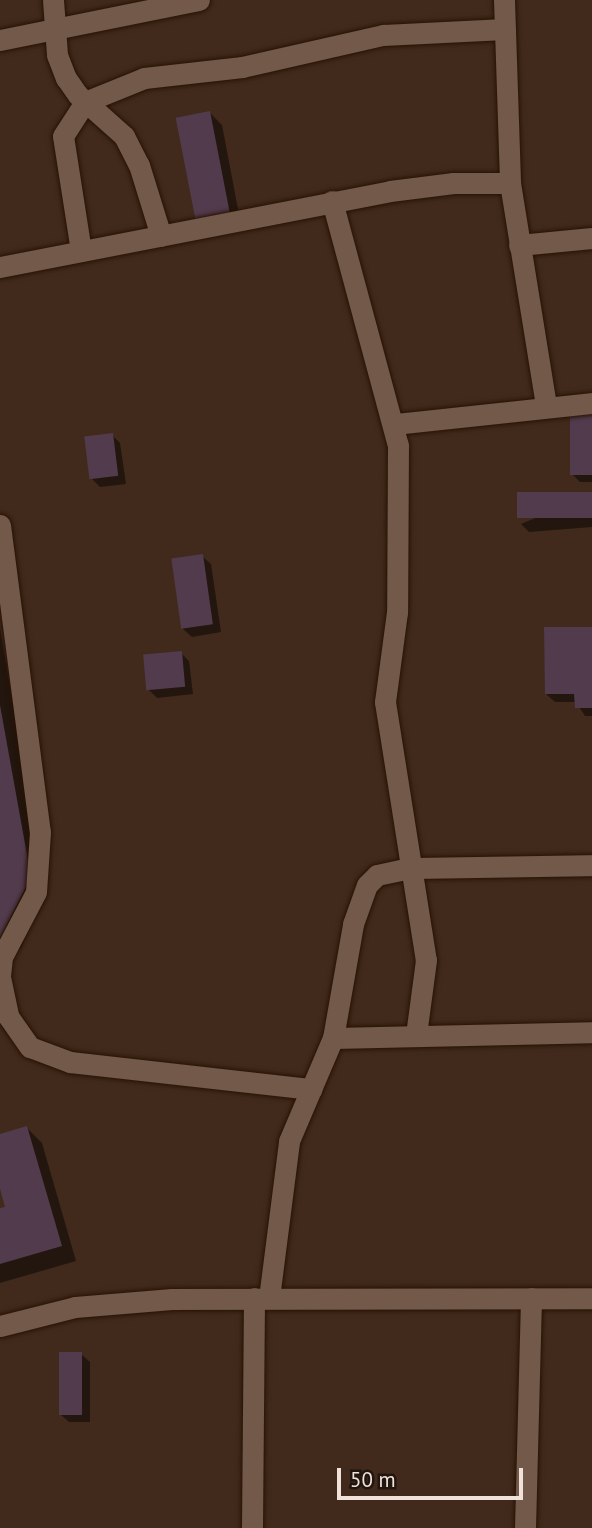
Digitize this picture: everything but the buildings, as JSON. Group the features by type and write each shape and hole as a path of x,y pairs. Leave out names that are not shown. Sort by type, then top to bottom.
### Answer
{"street":[{"path":"53,0 54,32 66,78 85,102 124,136 139,164 161,236"},
{"path":"0,40 54,32 198,0"},
{"path":"504,0 510,183 546,406"},
{"path":"81,251 63,136 85,102 144,78 222,71 383,35 505,29"},
{"path":"0,267 332,201 453,183 510,183"},
{"path":"332,201 396,424 397,612 385,702 408,868 426,960 416,1035"},
{"path":"519,245 592,238"},
{"path":"396,424 592,403"},
{"path":"0,525 40,832 36,892 2,957 8,1016 30,1047 70,1062 311,1089"},
{"path":"252,1528 261,1298 289,1141 333,1038 360,899 377,875 408,868 592,865"},
{"path":"333,1038 592,1032"},
{"path":"0,1326 104,1302 261,1298 592,1298"},
{"path":"525,1528 531,1298"}]}
